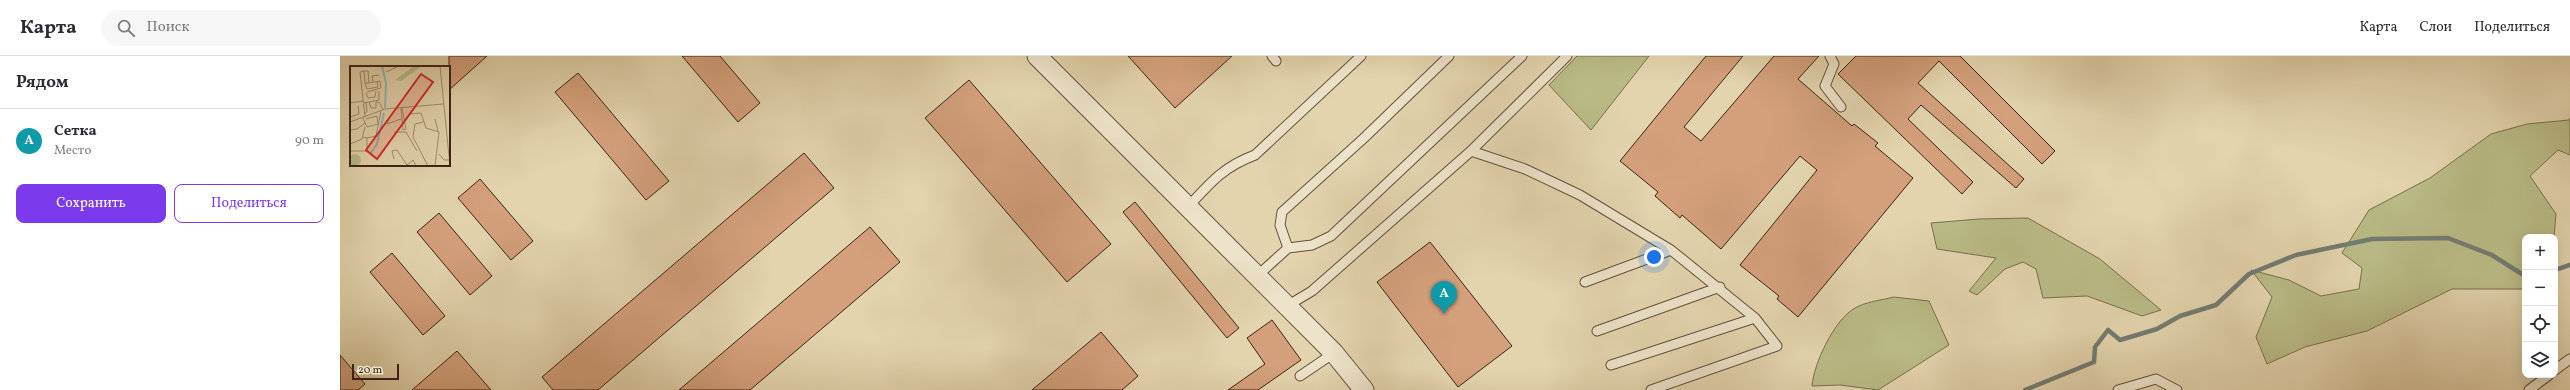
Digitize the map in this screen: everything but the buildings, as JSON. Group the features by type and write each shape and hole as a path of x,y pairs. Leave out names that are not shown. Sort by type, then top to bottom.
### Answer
{"street":[{"path":"1037,56 1334,353 1364,390"}],"lane":[{"path":"1188,207 1218,175 1237,162 1254,155 1361,56"},
{"path":"1288,248 1280,225 1282,212 1449,56"},
{"path":"1257,276 1288,248 1312,245 1331,236 1522,56"},
{"path":"1287,306 1312,291 1471,150 1567,56"},
{"path":"1830,56 1834,64 1825,86 1841,107"},
{"path":"1471,150 1524,169 1580,195 1671,250 1720,287 1755,318 1777,346 1651,390"},
{"path":"1586,282 1671,250"},
{"path":"1597,331 1720,287"},
{"path":"1611,365 1755,318"},
{"path":"1300,376 1334,353"},
{"path":"2558,368 2570,359"},
{"path":"2529,390 2545,378"},
{"path":"2118,390 2156,379 2177,390"}],"green space":[{"path":"1577,56 1649,56 1591,130 1549,85"},
{"path":"2570,118 2570,155 2558,150 2530,176 2556,214 2554,234 2522,234 2522,289 2452,289 2367,331 2305,347 2267,364 2256,337 2272,297 2251,270 2289,280 2321,296 2359,289 2362,268 2342,253 2369,210 2430,178 2491,134 2527,124 2569,120"},
{"path":"2028,218 2100,259 2161,310 2142,316 2087,296 2043,298 2036,269 2023,262 2005,269 1977,295 1969,291 1996,258 1937,249 1931,223 1979,219"},
{"path":"1894,297 1929,301 1949,345 1878,390 1840,385 1812,386 1817,366 1826,343 1847,314 1864,304"}],"waterway":[{"path":"2025,390 2094,362 2095,347 2108,330 2120,340 2157,329 2180,316 2216,305 2249,274 2296,255 2372,239 2448,238 2492,255 2522,274"},
{"path":"2558,269 2570,265"}],"place":[{"name":"Сетка","path":"1444,314"}]}
